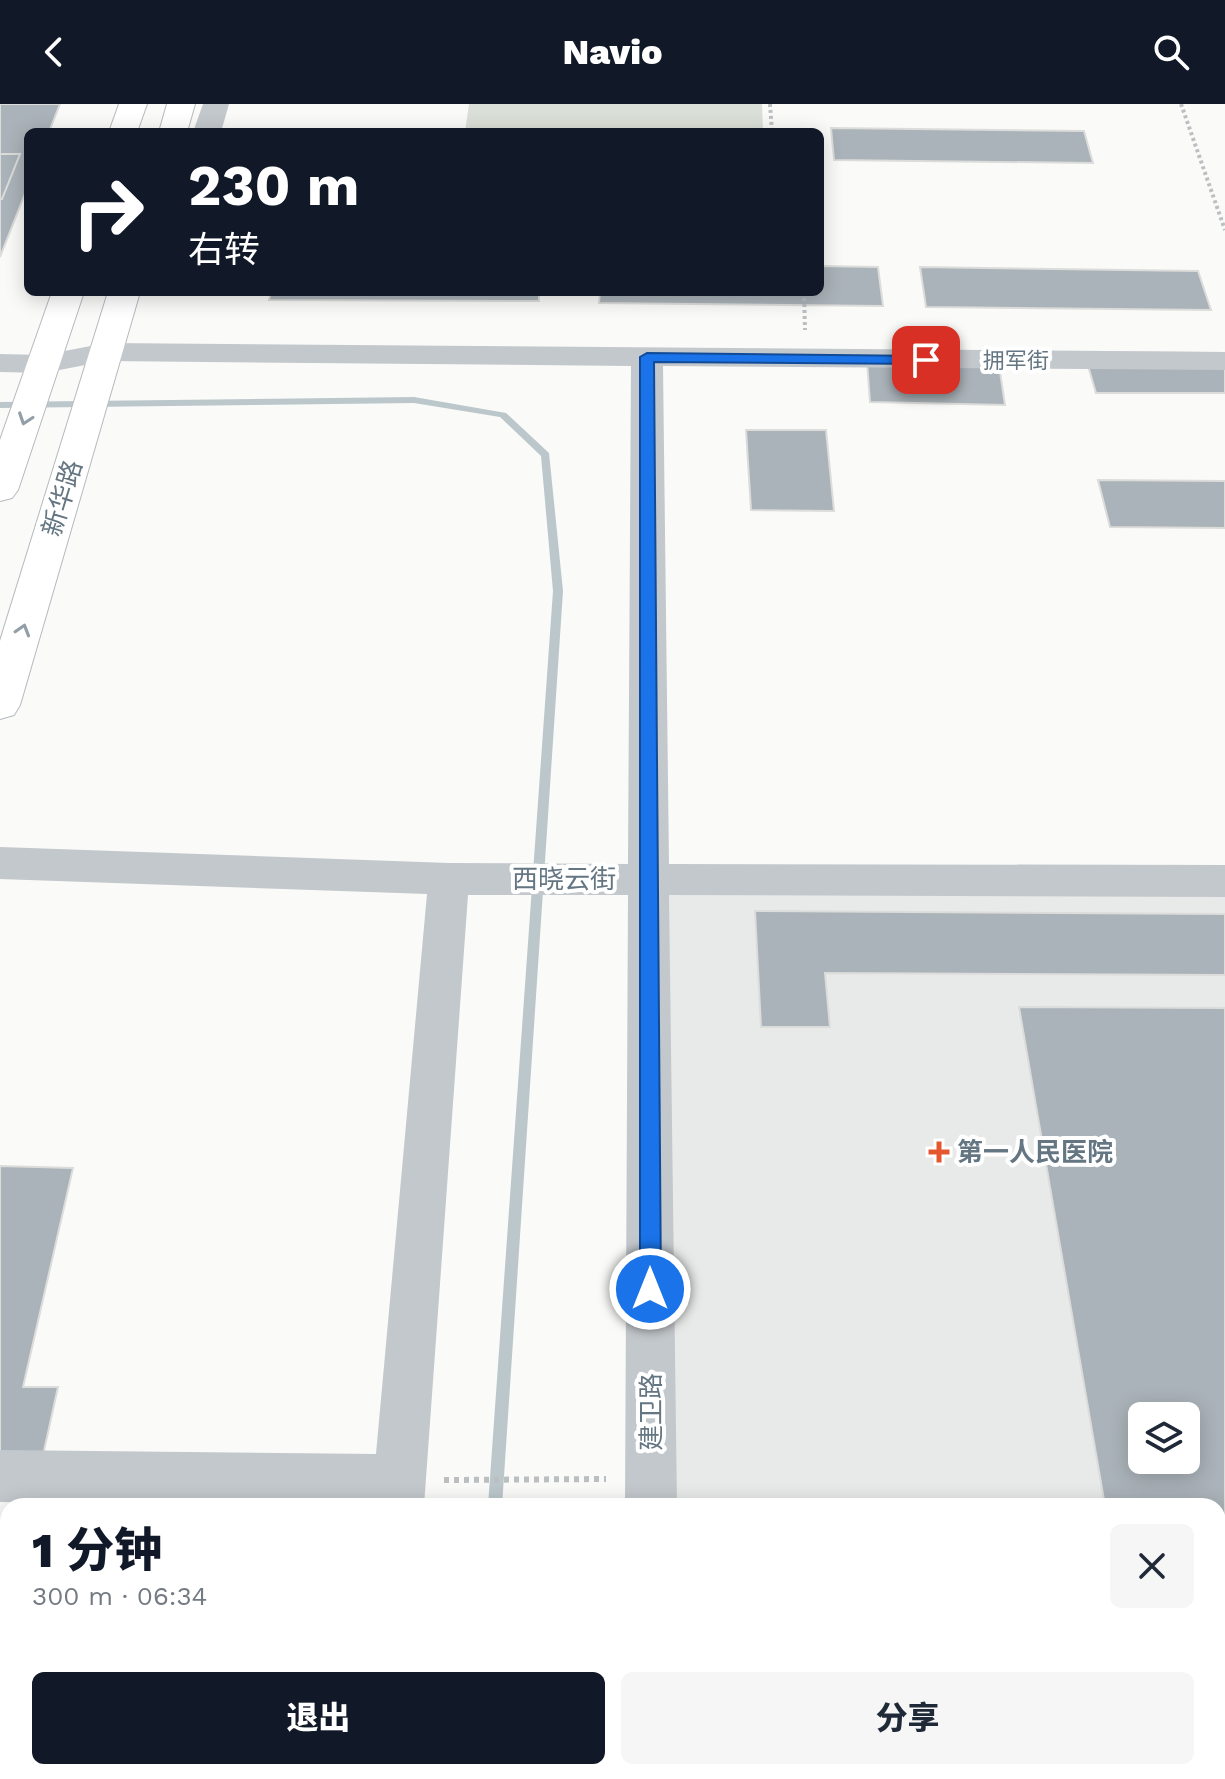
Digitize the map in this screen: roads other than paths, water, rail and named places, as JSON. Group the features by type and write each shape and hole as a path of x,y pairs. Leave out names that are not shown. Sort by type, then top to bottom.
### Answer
{"main road":[{"path":"124,128 133,104"},
{"path":"174,128 181,104"},
{"path":"0,490 67,296"},
{"name":"新华路","path":"0,705 123,296"}],"street":[{"path":"208,128 216,104"},
{"name":"拥军街","path":"0,363 44,364 106,352 1225,361"},
{"name":"建卫路","path":"647,357 651,1492"},
{"name":"西晓云街","path":"0,863 449,879 1225,881"},
{"path":"0,1476 399,1493 449,879"}],"waterway":[{"path":"0,405 414,400 503,415 546,455 558,591 496,1498"}],"place":[{"name":"第一人民医院","path":"939,1152"}]}
